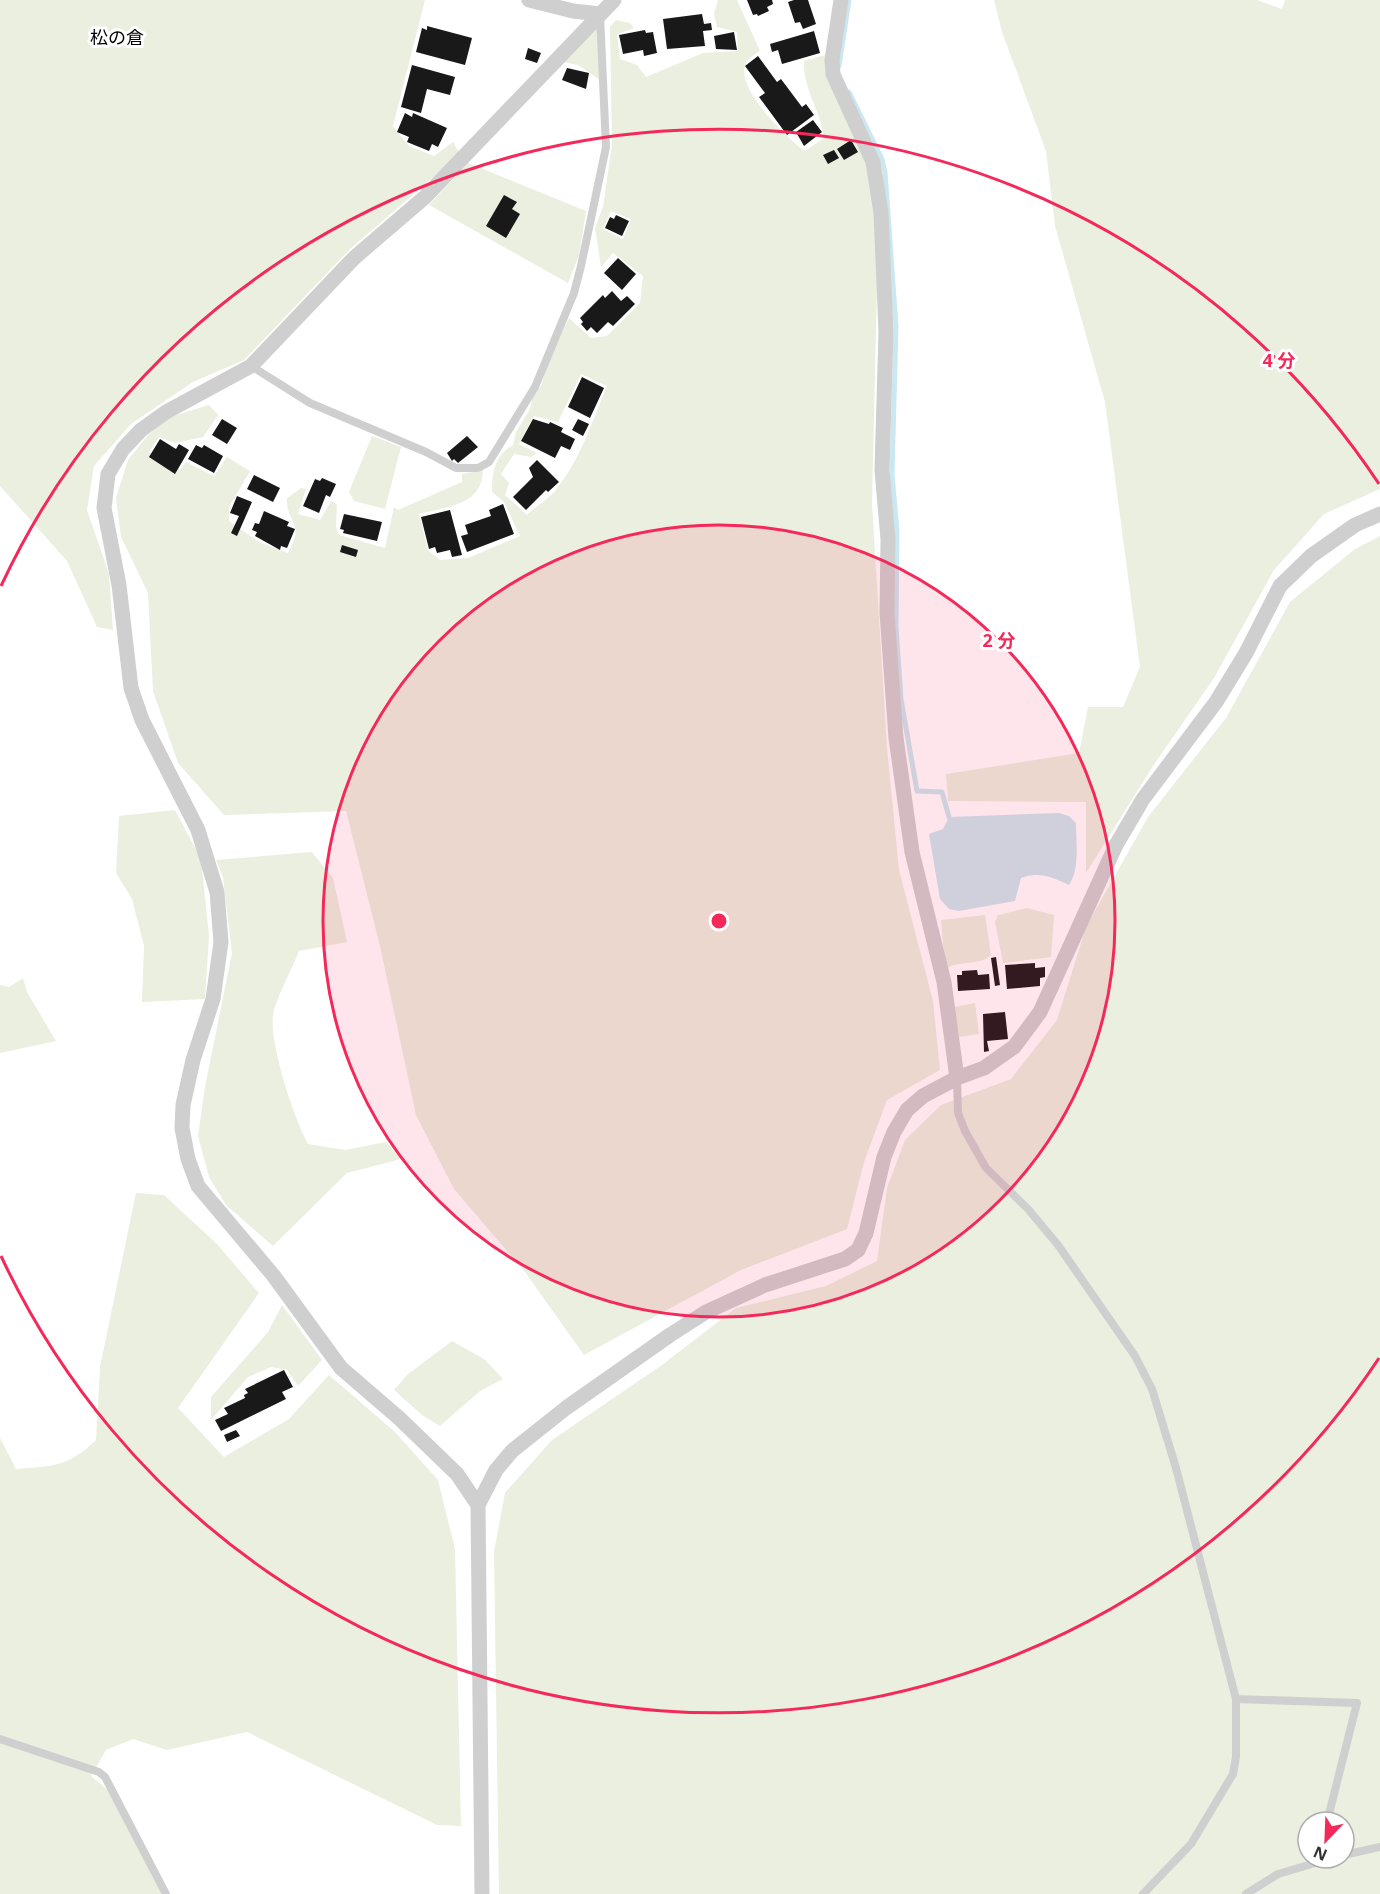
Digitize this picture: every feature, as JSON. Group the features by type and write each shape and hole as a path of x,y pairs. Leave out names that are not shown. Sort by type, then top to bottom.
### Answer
{"street":[{"path":"529,0 573,11 600,14"},
{"path":"478,1505 457,1474 399,1418 340,1368 273,1275 198,1186 188,1159 182,1128 183,1105 193,1059 213,999 221,942 217,892 198,830 142,720 131,688 119,585 104,508 108,474 123,449 141,430 166,412 251,366 354,258 425,197 614,0"},
{"path":"841,0 832,60 833,74 873,162 881,213 886,332 882,470 888,539 887,613 896,738 912,852 944,982 957,1078"},
{"path":"482,1894 478,1505 496,1470 512,1451 566,1408 706,1312 765,1285 845,1259 858,1250 866,1233 884,1157 894,1132 907,1110 923,1096 957,1078 984,1068 1014,1047 1040,1012 1116,845 1143,799 1216,702 1246,653 1280,586 1311,556 1355,525 1380,514"}],"lane":[{"path":"251,366 310,403 426,452 456,468 478,468 489,462 535,387 574,293 581,266 606,147 600,14"},
{"path":"957,1078 958,1113 965,1131 986,1168 1029,1209 1058,1245 1136,1356 1152,1389 1176,1468 1236,1699 1236,1757 1233,1774 1191,1844 1145,1894"},
{"path":"1236,1699 1357,1703 1330,1810"},
{"path":"0,1740 99,1772 105,1777 166,1894"},
{"path":"1356,1852 1380,1847"},
{"path":"1246,1894 1278,1874 1296,1868"}],"shaded area":[{"path":"0,0 425,0 393,126 409,146 434,156 453,142 460,154 350,249 244,360 193,382 131,424 94,466 87,510 109,574 113,630 97,627 67,561 0,486"},
{"path":"718,0 737,0 760,51 746,63 744,73 748,85 764,112 805,151 824,138 806,81 804,61 829,54 865,158 873,198 878,243 872,503 887,748 899,870 933,1001 940,1070 887,1100 864,1162 847,1229 741,1270 584,1355 525,1272 454,1189 416,1115 380,946 346,811 224,815 178,763 153,691 148,593 121,537 116,498 128,460 148,435 170,417 209,405 218,415 203,437 175,443 159,437 149,452 180,470 186,462 214,476 227,457 250,471 229,507 229,521 259,542 288,553 293,542 295,528 287,507 287,498 301,488 306,489 298,514 320,520 331,501 337,504 336,527 339,535 385,548 394,507 398,510 462,482 462,474 483,470 477,491 470,498 452,506 419,514 428,550 440,560 468,558 520,536 504,502 492,492 494,471 498,459 513,445 516,432 530,409 533,395 541,386 549,358 569,318 591,338 607,336 640,303 643,276 613,253 601,267 595,228 603,207 612,144 610,27 616,20 630,23 634,28 617,34 620,59 637,65 646,77 703,53 738,51 737,32 717,27 714,14","holes":["611,211 631,219 623,239 603,229","581,374 607,386 572,467 555,491 527,515 505,495 509,483 501,474 514,454 531,457 537,453 519,444 534,416 558,422"]},
{"path":"994,0 1257,0 1282,9 1285,0 1380,0 1380,489 1324,514 1274,570 1214,678 1153,766 1086,873 1086,802 948,801 946,774 1079,753 1088,707 1123,707 1140,667 1105,402 1055,226 1046,151 1002,32"},
{"path":"594,28 598,29 600,80 578,65 563,62"},
{"path":"468,163 586,211 579,255 568,283 429,205"},
{"path":"372,436 401,447 385,509 354,501 349,492"},
{"path":"1380,536 1380,1894 499,1894 494,1552 505,1493 552,1440 662,1365 736,1308 826,1286 877,1261 887,1188 905,1140 941,1105 1011,1079 1057,1020 1086,927 1148,817 1226,718 1290,602 1355,549"},
{"path":"175,810 201,859 209,936 205,999 142,1002 144,946 132,899 116,873 119,816"},
{"path":"312,852 333,878 347,942 299,951 273,1015 275,1043 284,1081 308,1144 345,1150 386,1142 401,1159 347,1173 273,1246 226,1205 209,1177 198,1136 205,1087 232,953 223,877 216,860"},
{"path":"1027,908 1054,915 1051,957 1003,963 995,922 998,915"},
{"path":"985,915 991,955 982,961 947,968 941,920"},
{"path":"23,978 27,992 56,1041 0,1053 0,985 9,987"},
{"path":"975,1003 979,1034 958,1037 954,1007"},
{"path":"136,1193 164,1195 217,1244 259,1293 178,1408 224,1457 289,1419 329,1375 395,1432 438,1480 455,1549 461,1826 437,1825 247,1732 167,1750 133,1739 106,1750 91,1776 109,1791 162,1894 0,1894 0,1438 16,1469 59,1464 77,1456 96,1440 100,1367"},
{"path":"282,1305 322,1360 298,1386 287,1370 271,1367 248,1377 211,1420 211,1397 268,1332"},
{"path":"452,1341 484,1359 503,1379 480,1391 440,1426 422,1415 394,1390 407,1375"}],"water":[{"path":"1059,813 1069,816 1076,823 1076,863 1069,885 1045,876 1027,876 1021,878 1015,901 959,911 949,909 940,899 929,834 943,829 949,817"}],"building":[{"path":"747,0 772,0 773,4 767,7 769,11 758,16 753,15"},
{"path":"808,0 816,24 803,29 800,22 795,23 788,2"},
{"path":"702,14 704,24 711,23 712,30 703,31 705,46 667,49 663,19"},
{"path":"427,26 472,38 465,65 416,52 422,28 427,30"},
{"path":"645,30 646,33 653,32 657,53 644,56 643,50 623,54 619,35"},
{"path":"814,31 820,53 782,64 778,50 772,52 770,44"},
{"path":"734,32 737,50 716,49 714,36"},
{"path":"528,48 541,53 537,63 525,59"},
{"path":"758,56 777,82 781,79 802,107 806,104 814,115 787,135 759,97 765,93 745,66"},
{"path":"412,65 455,77 450,95 427,89 421,113 401,107"},
{"path":"567,68 589,73 586,89 562,80"},
{"path":"405,113 412,117 413,113 447,128 438,147 432,144 429,151 407,142 409,137 397,132"},
{"path":"813,120 822,132 804,146 796,132"},
{"path":"851,140 858,152 844,160 837,149"},
{"path":"834,150 839,158 828,164 823,155"},
{"path":"504,195 517,202 512,209 520,214 506,238 486,226"},
{"path":"616,215 629,221 622,236 605,228 610,217 614,219"},
{"path":"618,258 636,274 622,290 604,273"},
{"path":"612,291 621,301 627,296 635,304 613,326 608,322 597,333 591,327 587,331 581,324 583,322 580,318 603,295 605,298"},
{"path":"582,377 604,388 590,418 568,407"},
{"path":"222,419 237,428 227,444 212,435"},
{"path":"533,419 549,424 550,422 563,428 561,432 575,439 570,450 561,446 555,458 521,441"},
{"path":"578,419 589,424 583,436 572,430"},
{"path":"467,436 478,447 458,463 454,459 452,461 447,453"},
{"path":"160,439 176,449 179,444 189,450 175,474 149,457"},
{"path":"196,445 202,448 204,445 223,456 214,473 188,459"},
{"path":"537,460 559,482 548,492 546,490 526,510 513,497 533,477 529,468"},
{"path":"254,475 280,488 273,502 247,489"},
{"path":"322,478 336,484 330,497 326,495 319,513 303,506 315,479 320,481"},
{"path":"237,496 252,502 237,536 231,533 239,516 230,513"},
{"path":"503,504 514,534 467,552 461,536 468,534 465,525 491,516 489,510"},
{"path":"450,510 462,555 452,557 450,550 437,553 435,547 429,549 421,517"},
{"path":"264,511 289,522 287,526 295,529 287,548 281,546 280,550 255,536 257,532 252,530 255,523 259,524"},
{"path":"344,514 382,522 377,541 343,533 344,530 340,529"},
{"path":"342,545 358,550 356,557 340,552"},
{"path":"996,957 1000,985 995,986 991,958"},
{"path":"1035,963 1035,968 1045,967 1045,977 1040,978 1040,986 1007,989 1005,965"},
{"path":"977,970 978,975 989,974 990,989 958,991 957,975 962,975 962,971"},
{"path":"1005,1012 1008,1039 987,1041 989,1051 984,1052 983,1014"},
{"path":"284,1370 293,1387 282,1392 286,1399 221,1431 215,1420 228,1414 224,1408 245,1398 244,1395 248,1393 245,1389"},
{"path":"236,1430 240,1436 227,1442 224,1435"}],"waterway":[{"path":"839,66 849,0"},
{"path":"849,92 882,159 885,172 896,326 892,474 897,531 896,627 901,699 917,791 942,792 949,817"}],"district":[{"name":"松の倉","path":"117,38"}]}
